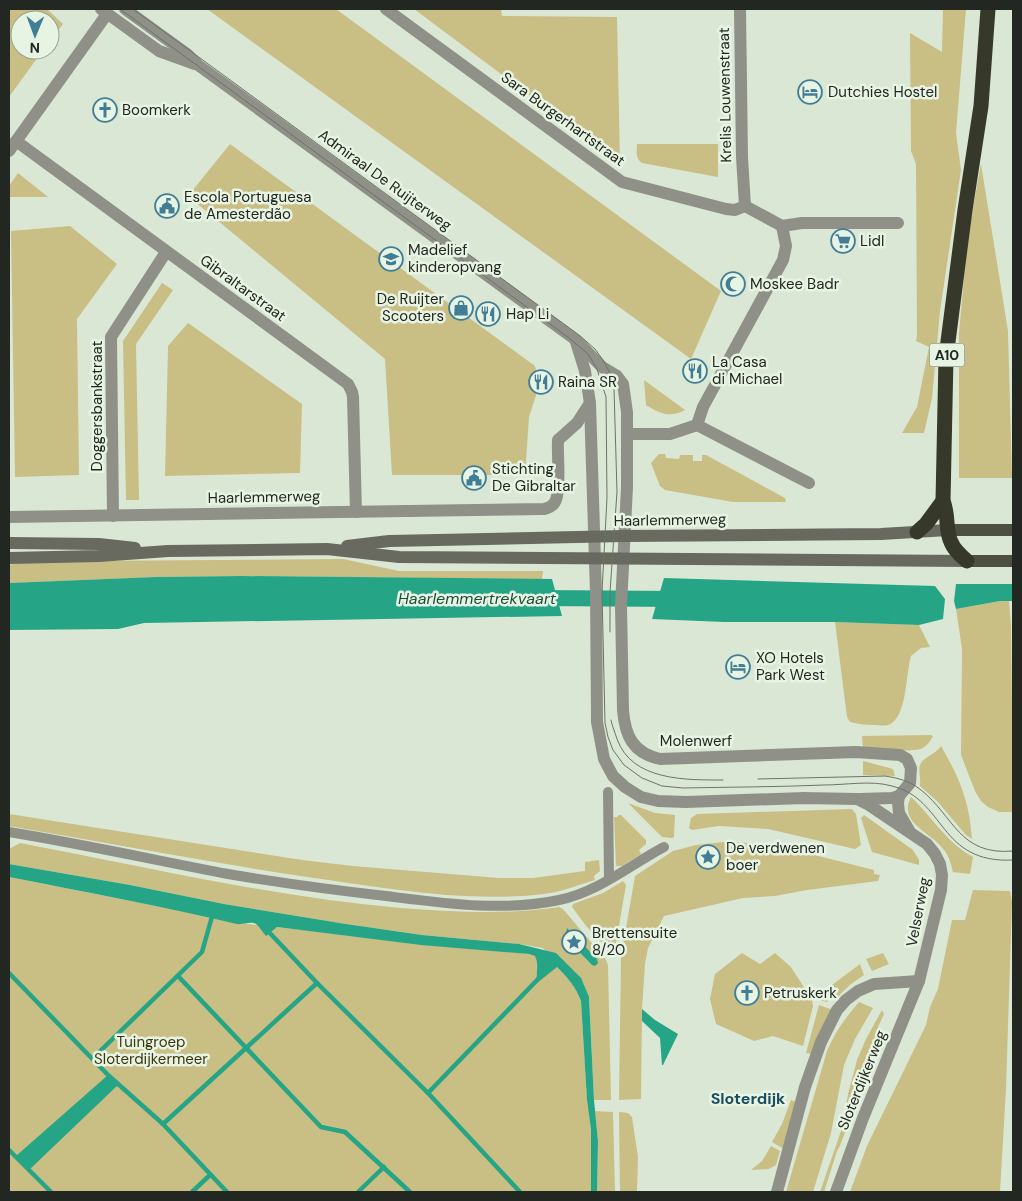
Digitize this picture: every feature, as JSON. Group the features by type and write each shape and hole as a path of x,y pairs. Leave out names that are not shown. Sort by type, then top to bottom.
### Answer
{"highway":[{"name":"A10","path":"967,561 951,542 947,512 943,501 946,357 963,220 981,106 988,9"},
{"path":"917,532 926,524 943,501"}],"main road":[{"name":"Haarlemmerweg","path":"327,549 389,540 881,534 948,530 1013,530"},
{"name":"Haarlemmerweg","path":"9,543 99,544 168,551"},
{"name":"Haarlemmerweg","path":"9,558 99,556 168,551 327,549 399,557 595,560 1013,561"}],"street":[{"name":"Admiraal De Ruijterweg","path":"125,9 188,54 198,65 576,340 602,367 617,376 624,384 627,412 627,487 623,560"},
{"name":"Sara Burgerhartstraat","path":"386,9 622,182 726,209 735,210 745,206"},
{"name":"Krelis Louwenstraat","path":"740,9 745,206"},
{"name":"Admiraal De Ruijterweg","path":"104,11 158,51 198,65"},
{"path":"12,146 104,11"},
{"name":"Gibraltarstraat","path":"12,146 166,252 348,384 353,398 356,512"},
{"path":"745,206 782,226 802,223 898,223"},
{"path":"697,425 703,407 783,260 786,246 782,226"},
{"name":"Doggersbankstraat","path":"113,516 111,337 166,252"},
{"path":"576,340 585,371 590,403 595,537 595,660 598,735 604,759 613,776 625,787 641,797 658,801 686,802 804,798 857,799 899,796 900,813 910,832"},
{"name":"Haarlemmerweg","path":"9,517 549,508 556,501 558,486 558,440 577,423 590,403"},
{"path":"627,434 670,434 697,425 808,483"},
{"name":"Molenwerf","path":"623,560 624,722 631,743 640,751 650,756 668,759 856,752 894,754 907,759 911,768 910,783 899,796"},
{"path":"608,792 609,879"},
{"path":"857,799 910,832"},
{"path":"9,832 230,874 324,889 464,904 500,905 534,904 560,900 580,894 664,847"},
{"name":"Velserweg","path":"910,832 927,844 935,854 940,864 942,875 941,890 919,981"},
{"path":"777,1192 786,1151 805,1087 820,1042 837,1010 858,991 874,984 919,981"},
{"name":"Sloterdijkerweg","path":"836,1192 863,1118 919,981"}],"green space":[{"path":"9,9 47,9 10,10 10,60 36,60 9,97"},
{"path":"207,9 336,9 721,291 691,359"},
{"path":"414,9 501,9 502,16 617,17 620,163"},
{"path":"943,9 966,9 956,133 961,170 940,311 932,398 924,433 902,433 917,407 929,347 916,341 916,164 911,151 910,33 942,52"},
{"path":"230,144 535,366 539,386 529,417 525,475 392,475 385,359 188,196"},
{"path":"637,144 718,144 718,177 642,163 637,157"},
{"path":"981,164 1008,331 1012,478 959,478 959,334 967,241"},
{"path":"18,173 48,197 9,197 9,186"},
{"path":"70,226 117,264 77,319 79,475 15,477 11,231"},
{"path":"162,283 173,290 136,344 139,500 126,500 123,341"},
{"path":"188,323 302,404 300,473 165,476 168,346"},
{"path":"644,380 685,410 675,414 666,414 646,405"},
{"path":"659,454 665,454 666,458 679,459 680,455 693,455 693,461 702,461 702,455 706,455 785,498 786,502 733,502 665,490 660,486 651,463"},
{"path":"343,559 399,571 543,571 542,579 242,576 155,577 9,583 9,565 17,563"},
{"path":"1009,601 1011,626 1013,812 999,812 981,801 975,791 961,755 962,649 956,609"},
{"path":"835,622 919,625 930,647 921,648 911,656 901,710 892,723 883,726 859,724 850,722 847,717"},
{"path":"862,736 933,736 923,748 903,751 863,749"},
{"path":"941,746 963,790 969,813 972,839 966,835 937,801 920,786 920,765"},
{"path":"863,761 893,769 895,776 863,775"},
{"path":"911,797 955,845 973,857 970,874 953,872 949,857 944,850 912,821 908,806"},
{"path":"628,803 655,813 675,815 674,837 662,837"},
{"path":"852,809 856,814 861,845 855,849 768,829 719,826 692,830 689,828 691,818 697,814"},
{"path":"9,814 302,860 353,866 499,878 533,878 585,871 585,862 599,860 600,871 594,876 595,880 544,894 485,897 425,893 366,886 195,859 9,826"},
{"path":"619,815 646,840 646,844 639,850 641,854 622,866 616,866 614,817"},
{"path":"864,815 913,850 919,860 919,865 872,852 861,818"},
{"path":"724,842 781,848 874,870 874,874 880,875 878,881 775,896 743,898 664,916 648,948 645,964 642,1009 641,1099 619,1100 621,957 635,876 673,851 696,845"},
{"path":"20,843 258,889 353,903 461,912 520,911 559,907 563,909 606,960 608,965 611,1100 594,1100 589,997 543,948 422,935 224,904 9,864 9,849","holes":["567,929 592,965 565,939"]},
{"name":"Tuingroep Sloterdijkermeer","path":"9,877 248,924 529,954 535,956 539,962 536,977 557,967 577,991 581,1001 587,1100 591,1130 591,1192 9,1192"},
{"path":"623,881 626,885 615,949 597,938 572,907 573,904 603,893"},
{"path":"973,890 1010,891 1012,902 1006,1089 1000,1192 850,1192 867,1146 926,1025 930,1007 938,989 952,920 965,920"},
{"path":"742,953 760,964 775,953 791,967 812,1000 813,1006 803,1046 773,1036 754,1041 716,1024 710,999 715,974"},
{"path":"883,953 889,964 872,971 866,959"},
{"path":"860,964 864,975 835,999 831,996 827,1002 820,1000 828,988"},
{"path":"859,1002 873,1008 855,1039 844,1065 831,1133 813,1192 786,1192 827,1051 841,1025"},
{"path":"819,1005 833,1010 812,1054 806,1053"},
{"path":"882,1010 884,1014 878,1027 880,1031 877,1043 824,1192 820,1192 843,1125 848,1094 857,1060"},
{"path":"791,1100 797,1102 784,1149 772,1142 782,1124"},
{"path":"595,1111 613,1112 615,1192 597,1192 598,1141"},
{"path":"619,1112 628,1113 632,1117 638,1157 637,1192 620,1192"},
{"path":"771,1146 780,1151 776,1165 769,1169 751,1170 762,1161"}],"water":[{"path":"155,577 552,579 562,616 144,623 118,629 9,630 9,583"},
{"path":"664,578 935,586 945,599 943,619 919,625 652,619"},
{"path":"956,584 1013,584 1013,601 1000,601 956,609 954,601"},
{"path":"9,864 224,904 346,924 422,935 519,944 556,953 581,978 589,997 598,1141 597,1192 591,1192 591,1130 587,1100 581,1001 577,991 557,967 537,983 535,956 529,954 421,945 277,927 266,936 254,923 237,924 9,877"},
{"path":"567,928 597,959 598,963 595,966 565,938"},
{"path":"642,1009 655,1020 678,1034 663,1065 660,1038 642,1021"},
{"path":"108,1075 119,1084 29,1170 16,1156"}],"waterway":[{"name":"Haarlemmertrekvaart","path":"536,598 679,599"},
{"path":"93,1058 202,952 213,913"},
{"path":"267,930 317,983 428,1093 520,1192"},
{"path":"9,973 108,1075 163,1124 227,1192"},
{"path":"178,976 321,1127 345,1132 410,1192"},
{"path":"428,1093 540,977"},
{"path":"163,1124 317,983"},
{"path":"9,1150 51,1192"},
{"path":"358,1192 384,1167"},
{"path":"192,1192 210,1175"}],"tram line":[{"path":"120,9 569,338 588,354 597,369 606,397 607,498 602,592 605,723 613,750 624,765 642,778 662,786 683,788 884,784 910,793 923,804 956,842 970,852 988,859 1013,860"},
{"path":"133,9 579,335 595,349 609,371 614,389 617,492 610,592 610,632"},
{"path":"611,720 624,753 635,763 647,770 677,778 723,780"},
{"path":"758,779 885,776 899,779 913,784 921,790 969,841 980,847 995,851 1013,851"}],"place":[{"name":"Dutchies Hostel","path":"810,92"},
{"name":"Boomkerk","path":"105,110"},
{"name":"Escola Portuguesa de Amesterdão","path":"167,206"},
{"name":"Lidl","path":"843,241"},
{"name":"Madelief kinderopvang","path":"391,259"},
{"name":"Moskee Badr","path":"733,284"},
{"name":"De Ruijter Scooters","path":"461,308"},
{"name":"Hap Li","path":"488,314"},
{"name":"La Casa di Michael","path":"695,371"},
{"name":"Raina SR","path":"541,382"},
{"name":"Stichting De Gibraltar","path":"474,478"},
{"name":"XO Hotels Park West","path":"738,667"},
{"name":"De verdwenen boer","path":"708,857"},
{"name":"Brettensuite 8/20","path":"574,942"},
{"name":"Petruskerk","path":"747,993"}],"district":[{"name":"Sloterdijk","path":"748,1098"}]}
